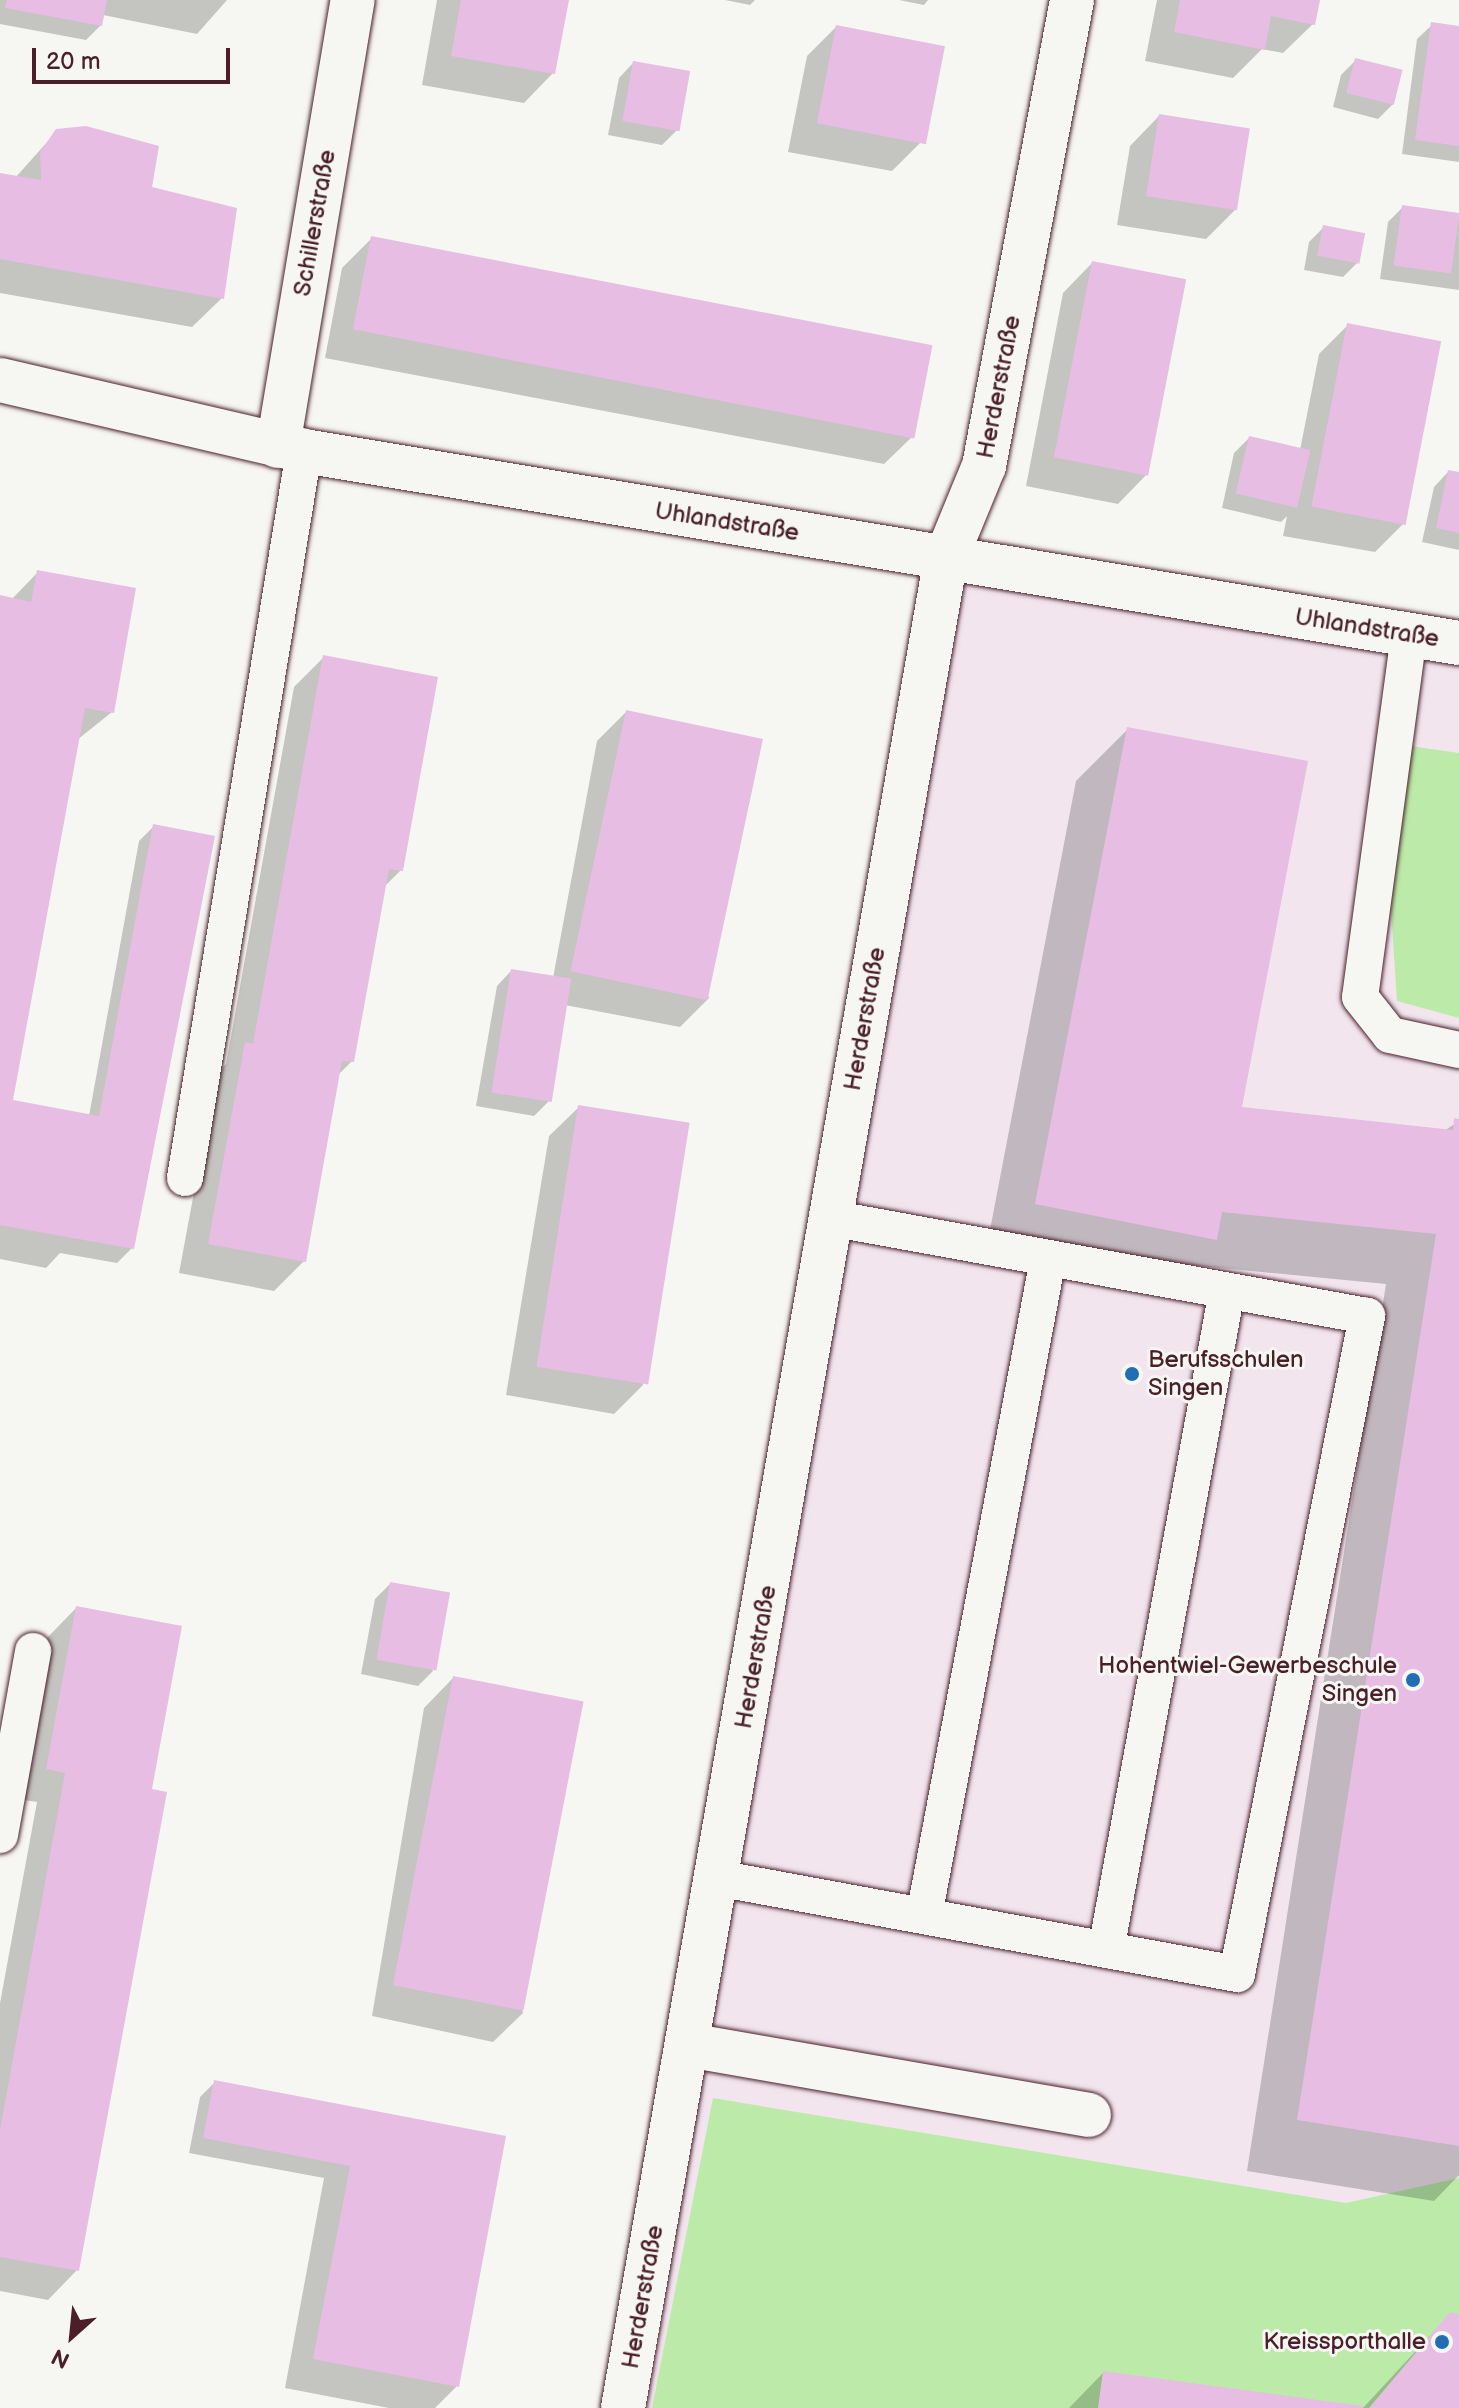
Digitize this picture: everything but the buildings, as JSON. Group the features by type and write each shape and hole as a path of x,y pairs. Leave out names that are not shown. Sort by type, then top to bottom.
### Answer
{"street":[{"name":"Schillerstraße","path":"291,448 353,0"},
{"name":"Herderstraße","path":"623,2408 946,558 984,466 1072,0"},
{"name":"Uhlandstraße","path":"0,380 291,448 1459,643"},
{"path":"688,2045 1089,2115"}],"lane":[{"path":"185,1178 291,448"},
{"path":"1409,635 1360,997 1390,1035 1459,1050"},
{"path":"717,1878 1237,1974 1367,1316 830,1218"},
{"path":"924,1916 1048,1259"},
{"path":"1106,1950 1227,1291"},
{"path":"0,1835 33,1651"}],"shaded area":[{"name":"Berufsschulen Singen","path":"946,558 1459,643 1459,2408 623,2408"}],"green space":[{"path":"1410,746 1459,753 1459,1018 1397,1001 1390,895"},
{"path":"713,2098 1346,2203 1459,2178 1459,2408 652,2408"}],"place":[{"name":"Berufsschulen Singen","path":"1132,1374"},
{"name":"Hohentwiel-Gewerbeschule Singen","path":"1413,1680"},
{"name":"Kreissporthalle","path":"1442,2342"}]}
